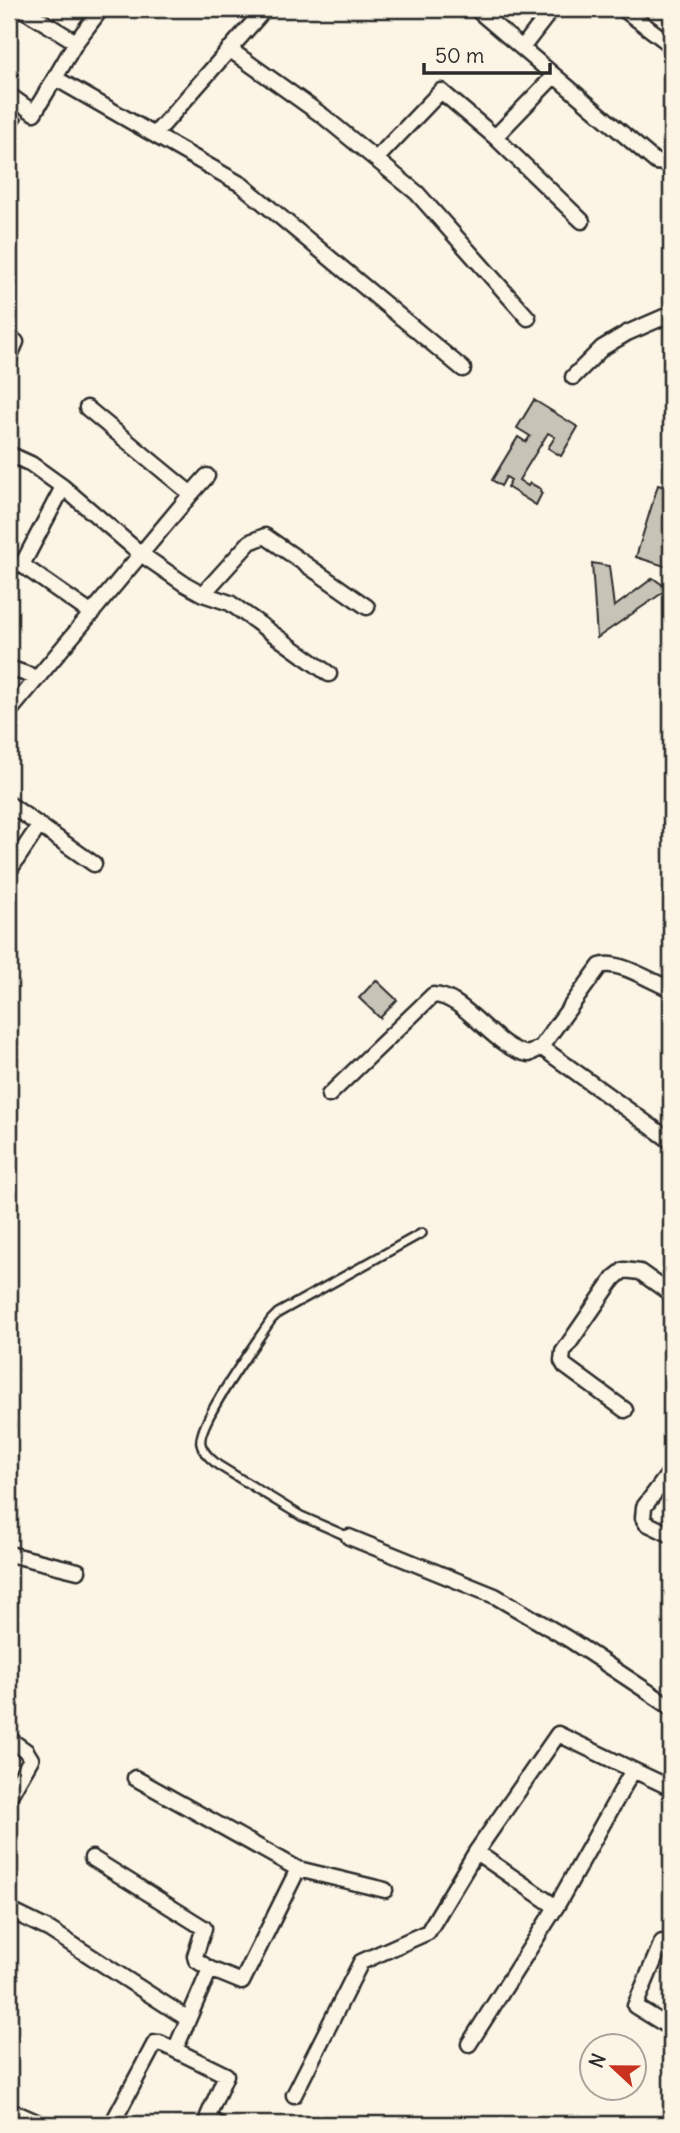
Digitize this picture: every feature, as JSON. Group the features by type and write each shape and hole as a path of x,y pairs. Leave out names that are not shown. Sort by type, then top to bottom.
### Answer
{"street":[{"path":"22,9 76,41"},
{"path":"9,94 34,113 76,41 101,9"},
{"path":"155,134 265,9"},
{"path":"476,9 656,162 671,164"},
{"path":"522,48 552,9"},
{"path":"623,9 671,45"},
{"path":"229,49 323,116 417,192 528,318"},
{"path":"495,137 554,76"},
{"path":"55,78 242,185 463,369"},
{"path":"376,159 441,91 495,137 582,222"},
{"path":"573,377 603,348 627,333 671,314"},
{"path":"9,358 16,342"},
{"path":"88,408 191,495"},
{"path":"9,454 31,464 63,487 141,554 183,583 203,594 230,603 329,674"},
{"path":"9,712 207,476"},
{"path":"63,487 22,565 92,614"},
{"path":"203,594 250,542 265,536 367,607"},
{"path":"9,668 38,678"},
{"path":"9,804 94,864"},
{"path":"9,871 39,825"},
{"path":"329,1095 433,995 449,999 511,1047 529,1054 541,1047 600,965 607,963 621,967 671,989"},
{"path":"541,1047 671,1142"},
{"path":"625,1410 565,1366 562,1361 563,1352 614,1278 624,1270 640,1272 671,1294"},
{"path":"671,1471 642,1512 646,1523 671,1535"},
{"path":"349,1537 495,1596 570,1640 671,1707"},
{"path":"9,1554 78,1571"},
{"path":"294,2095 361,1962 428,1932 477,1852 558,1734 671,1787"},
{"path":"9,1739 26,1751 31,1759 9,1797"},
{"path":"469,2044 556,1907 633,1770"},
{"path":"135,1778 298,1869 385,1890"},
{"path":"477,1852 556,1907"},
{"path":"92,1858 204,1928 196,1960 242,1982 298,1869"},
{"path":"9,1910 50,1930 188,2019"},
{"path":"662,1942 635,2006 671,2028"},
{"path":"175,2050 210,1969"},
{"path":"113,2124 155,2043 226,2075 209,2114 209,2119 218,2124"},
{"path":"9,2110 41,2124"}],"lane":[{"path":"349,1537 301,1516 218,1465 206,1454 200,1443 200,1433 216,1403 278,1313 422,1233"}],"building":[{"path":"9,109 22,119 9,136"},
{"path":"534,400 578,427 561,456 548,448 555,437 548,433 519,480 528,486 530,483 541,489 542,493 536,505 507,487 511,480 506,477 501,486 492,480 518,437 526,442 530,436 517,428"},
{"path":"658,485 671,489 671,568 636,557"},
{"path":"592,563 609,566 614,607 653,578 668,589 597,638"},
{"path":"376,980 397,1000 380,1018 359,998"}]}
